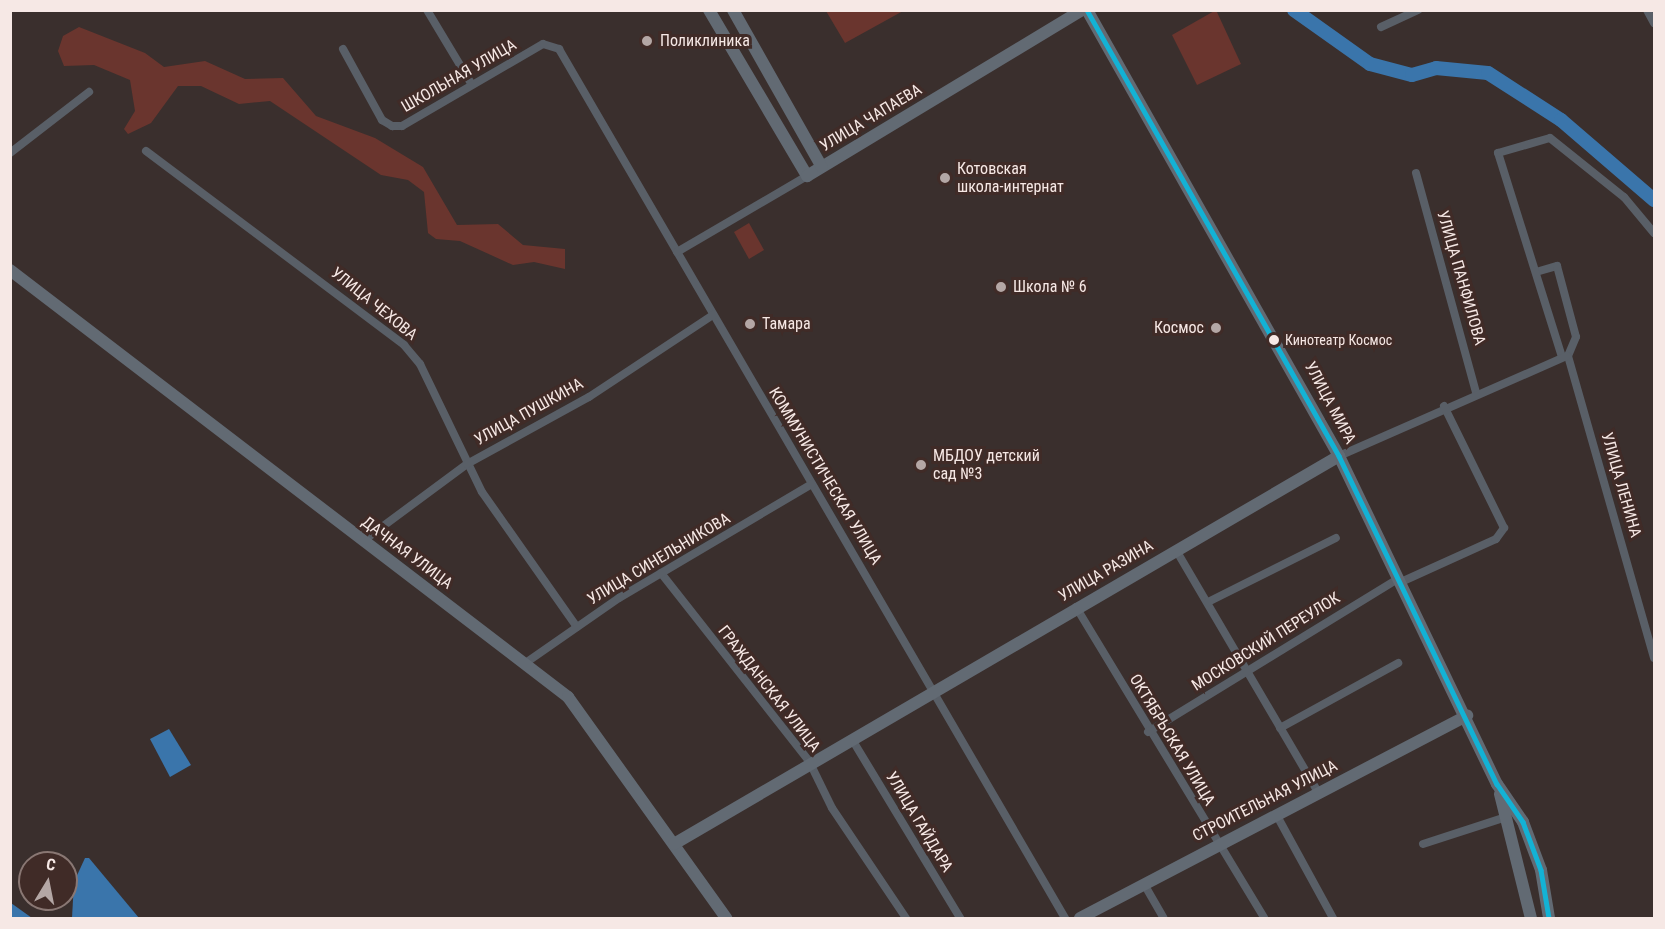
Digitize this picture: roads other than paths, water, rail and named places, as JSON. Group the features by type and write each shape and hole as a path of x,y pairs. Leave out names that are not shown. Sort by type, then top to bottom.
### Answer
{"street":[{"path":"427,10 472,85"},
{"path":"709,10 807,176"},
{"path":"733,10 822,167"},
{"name":"УЛИЦА ЧАПАЕВА","path":"677,252 1082,10"},
{"name":"УЛИЦА МИРА","path":"1087,10 1339,456 1467,716 1497,784 1523,822 1541,870 1549,918"},
{"path":"1381,27 1402,14 1418,10"},
{"path":"1647,10 1654,23"},
{"name":"ШКОЛЬНАЯ УЛИЦА","path":"343,49 382,120 392,126 402,126 543,45 559,49"},
{"name":"КОММУНИСТИЧЕСКАЯ УЛИЦА","path":"559,49 1065,918"},
{"path":"10,153 89,93"},
{"name":"УЛИЦА ЛЕНИНА","path":"1654,233 1624,197 1550,138 1498,153 1565,356 1654,658"},
{"name":"УЛИЦА ЧЕХОВА","path":"146,151 404,345 420,364 467,464 577,627"},
{"name":"УЛИЦА ПАНФИЛОВА","path":"1416,173 1476,392"},
{"path":"1536,272 1557,266 1576,337 1565,356"},
{"name":"ДАЧНАЯ УЛИЦА","path":"10,270 524,664 588,720 726,918"},
{"name":"УЛИЦА ПУШКИНА","path":"363,541 467,464 589,397 713,315"},
{"name":"УЛИЦА РАЗИНА","path":"674,844 811,766 1076,607 1339,456 1444,406 1565,356"},
{"name":"МОСКОВСКИЙ ПЕРЕУЛОК","path":"1148,732 1400,580 1496,539 1504,528 1444,406"},
{"name":"УЛИЦА СИНЕЛЬНИКОВА","path":"524,664 661,573 812,484"},
{"path":"1208,602 1336,538"},
{"path":"1176,550 1318,792"},
{"name":"ГРАЖДАНСКАЯ УЛИЦА","path":"661,573 811,766 832,808 906,918"},
{"name":"ОКТЯБРЬСКАЯ УЛИЦА","path":"1076,607 1148,732 1264,918"},
{"path":"1280,728 1398,663"},
{"name":"СТРОИТЕЛЬНАЯ УЛИЦА","path":"1080,918 1218,843 1467,716"},
{"name":"УЛИЦА ГАЙДАРА","path":"853,741 960,918"},
{"path":"1497,784 1531,918"},
{"path":"1276,814 1333,918"},
{"path":"1423,844 1506,817"},
{"path":"1144,884 1164,918"}],"water":[{"path":"169,729 191,765 170,777 150,739"},
{"path":"85,858 89,858 139,918 72,918 72,911 78,911 78,873"},
{"path":"10,903 18,908 18,911 22,911 32,918 11,918"}],"waterway":[{"path":"1294,10 1370,64 1412,75 1436,68 1488,73 1561,120 1654,200"}],"place":[{"name":"Поликлиника","path":"647,41"},
{"name":"Котовская школа-интернат","path":"945,178"},
{"name":"Школа № 6","path":"1001,287"},
{"name":"Тамара","path":"750,324"},
{"name":"Космос","path":"1216,328"},
{"name":"Кинотеатр Космос","path":"1274,340"},
{"name":"МБДОУ детский сад №3","path":"921,465"}]}
